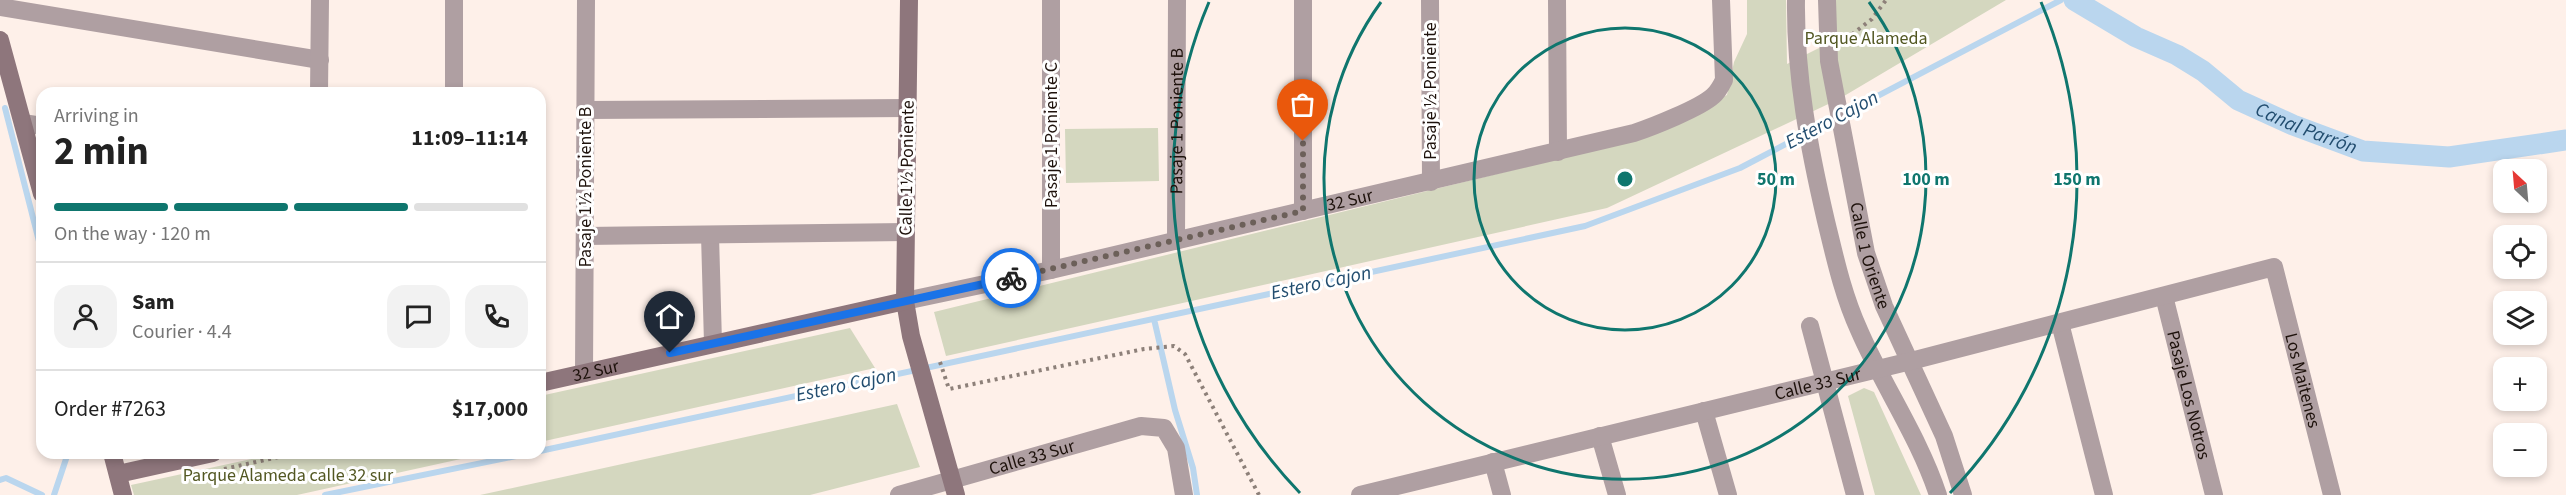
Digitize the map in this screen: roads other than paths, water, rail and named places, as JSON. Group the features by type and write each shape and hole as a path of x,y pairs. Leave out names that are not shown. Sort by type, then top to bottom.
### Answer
{"street":[{"path":"320,0 320,87"},
{"path":"454,0 454,87"},
{"name":"Pasaje 1½ Poniente B","path":"584,373 586,0"},
{"name":"Calle 1½ Poniente","path":"909,0 905,301 911,336 954,488"},
{"name":"Pasaje 1 Poniente C","path":"1051,0 1051,270"},
{"name":"Pasaje 1 Poniente B","path":"1176,241 1177,0"},
{"path":"1303,0 1303,211"},
{"name":"Pasaje ½ Poniente","path":"1430,0 1431,182"},
{"path":"1557,0 1558,152"},
{"name":"32 Sur","path":"546,382 1051,270 1634,133 1655,126 1713,97 1724,80 1721,0"},
{"name":"Calle 1 Oriente","path":"1796,0 1797,67 1801,94 1815,172 1843,292 1878,369 1919,449 1938,495"},
{"name":"Calle 1 Oriente","path":"1827,0 1827,44 1846,158 1866,253 1884,306 1944,436 1963,495"},
{"path":"0,7 320,60"},
{"path":"0,40 6,89 23,123 36,172"},
{"path":"585,110 908,108"},
{"path":"23,123 36,125"},
{"path":"585,236 906,232"},
{"path":"710,235 713,343"},
{"name":"Calle 33 Sur","path":"1360,495 1388,492 1493,462 1911,361 2274,267"},
{"name":"Los Maitenes","path":"2274,267 2332,495"},
{"name":"Pasaje Los Notros","path":"2164,296 2214,495"},
{"path":"2060,323 2104,495"},
{"path":"1810,326 1855,495"},
{"path":"1704,411 1728,495"},
{"name":"Calle 33 Sur","path":"899,495 954,488 1141,426 1164,428 1176,448 1184,495"},
{"path":"1600,436 1617,495"},
{"path":"114,459 123,495"},
{"path":"118,474 186,459"},
{"path":"1493,462 1502,495"}],"waterway":[{"name":"Estero Cajon","path":"546,450 1585,226 1740,168 2061,0"},
{"name":"Canal Parrón","path":"2074,0 2136,37 2177,55 2203,71 2238,100 2293,125 2363,151 2449,157 2566,140"},
{"path":"5,108 36,229"},
{"path":"1154,319 1175,410 1193,468 1197,495"},
{"path":"54,495 66,459"},
{"name":"Estero Cajon","path":"325,495 502,459"},
{"name":"Estero Cajon","path":"0,480 6,478 42,495"}],"park label":[{"name":"Parque Alameda","path":"1866,38"},
{"name":"Parque Alameda calle 32 sur","path":"288,475"}]}
